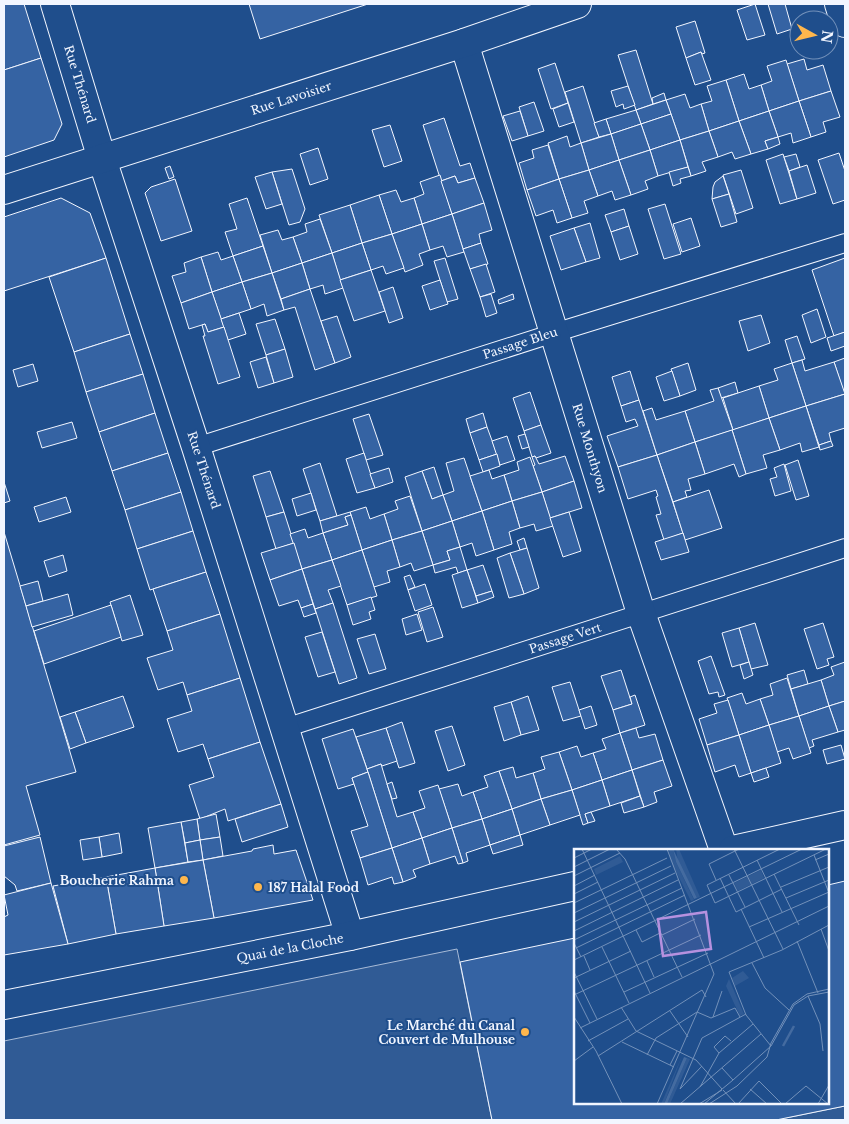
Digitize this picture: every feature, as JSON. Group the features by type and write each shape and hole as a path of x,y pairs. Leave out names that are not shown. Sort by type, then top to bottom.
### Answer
{"street":[{"name":"Rue Thénard","path":"55,4 102,158 196,447 350,936"},
{"name":"Rue Lavoisier","path":"4,190 464,43 528,12 577,4"},
{"path":"839,4 845,23"},
{"name":"Rue Monthyon","path":"464,43 641,613 724,849"},
{"path":"738,849 845,826"},
{"name":"Quai de la Cloche","path":"4,1005 350,936 574,886"}],"lane":[{"name":"Passage Bleu","path":"196,447 554,332 845,243"},
{"name":"Passage Vert","path":"285,728 845,548"}],"shaded area":[{"path":"457,949 492,1120 4,1120 4,1041"},
{"path":"845,1106 845,1120 776,1120"}],"building":[{"path":"4,4 24,4 41,58 4,70"},
{"path":"249,4 368,4 260,39"},
{"path":"755,4 765,35 747,40 737,10"},
{"path":"768,4 785,4 789,18 789,30 777,34"},
{"path":"695,21 705,53 702,54 701,52 686,58 676,27"},
{"path":"636,50 653,104 636,110 618,55"},
{"path":"701,52 711,80 695,85 686,58"},
{"path":"41,58 62,124 54,140 4,157 4,70"},
{"path":"786,60 799,101 769,111 761,85 772,81 767,66"},
{"path":"804,60 807,70 823,65 831,91 799,101 787,64"},
{"path":"555,63 568,103 551,109 538,69"},
{"path":"744,74 749,89 761,85 769,111 739,121 726,80"},
{"path":"726,80 739,121 709,131 701,104 712,101 707,86"},
{"path":"583,86 599,137 581,143 565,92"},
{"path":"628,86 635,105 624,109 623,104 616,107 611,91"},
{"path":"831,91 840,117 823,122 826,132 811,137 799,101"},
{"path":"664,93 666,100 653,104 652,98"},
{"path":"685,94 690,108 701,104 709,131 680,140 666,100"},
{"path":"666,100 671,114 641,124 636,110"},
{"path":"799,101 811,137 793,143 791,133 778,137 769,111"},
{"path":"534,102 544,131 528,136 519,107"},
{"path":"568,103 574,122 559,127 553,109"},
{"path":"636,110 641,124 611,134 606,119"},
{"path":"520,111 528,136 512,141 503,116"},
{"path":"769,111 778,137 765,141 768,149 751,154 739,121"},
{"path":"671,114 680,140 650,150 641,124"},
{"path":"444,118 460,166 470,163 475,178 458,183 455,176 441,181 423,125"},
{"path":"606,119 611,134 599,137 594,123"},
{"path":"739,121 751,154 735,159 732,152 718,157 709,131"},
{"path":"641,124 650,150 619,160 611,134"},
{"path":"390,125 402,161 384,167 372,130"},
{"path":"709,131 718,157 702,162 706,171 691,176 680,140"},
{"path":"611,134 619,160 589,170 581,143"},
{"path":"567,136 570,147 581,143 589,170 559,179 548,143"},
{"path":"778,137 780,144 768,149 765,141"},
{"path":"680,140 688,167 658,176 650,150"},
{"path":"548,145 559,179 527,190 519,163 534,158 532,150"},
{"path":"318,148 328,179 310,185 300,154"},
{"path":"650,150 658,176 645,181 648,189 631,195 619,160"},
{"path":"839,153 845,171 845,200 833,204 818,160"},
{"path":"783,154 797,199 780,204 766,160"},
{"path":"796,154 800,167 789,171 784,157"},
{"path":"619,160 631,195 615,200 612,191 598,196 589,170"},
{"path":"807,165 816,193 797,199 789,171"},
{"path":"170,166 174,177 169,179 165,168"},
{"path":"688,167 691,176 680,179 681,183 673,186 669,172"},
{"path":"292,169 305,209 300,222 289,225 272,172"},
{"path":"589,170 598,196 584,201 588,213 572,218 559,179"},
{"path":"741,170 753,208 736,214 723,175"},
{"path":"272,172 282,204 266,209 255,177"},
{"path":"440,175 452,214 422,224 414,198 424,194 420,182"},
{"path":"455,176 458,183 475,178 484,203 452,214 441,181"},
{"path":"723,176 729,194 712,199 715,182"},
{"path":"175,179 192,231 161,241 145,193 151,187"},
{"path":"559,179 572,218 557,223 553,210 536,216 527,190"},
{"path":"396,190 401,202 414,198 422,224 392,234 379,195"},
{"path":"729,194 737,222 721,227 712,199"},
{"path":"379,195 392,234 362,243 350,205"},
{"path":"61,198 90,213 106,258 4,291 4,217"},
{"path":"247,198 263,246 233,256 225,232 237,229 229,204"},
{"path":"484,203 492,230 479,234 481,243 463,249 452,214"},
{"path":"665,204 681,254 664,259 648,209"},
{"path":"350,205 362,243 332,253 319,215"},
{"path":"624,209 629,226 611,232 605,215"},
{"path":"452,214 464,252 447,257 443,246 430,250 422,224"},
{"path":"691,218 700,246 682,252 673,224"},
{"path":"320,219 332,253 302,263 293,237 307,232 305,224"},
{"path":"590,223 600,258 586,262 574,228"},
{"path":"422,224 430,250 419,254 423,265 405,272 392,234"},
{"path":"629,226 638,254 620,260 611,232"},
{"path":"574,228 586,262 561,270 550,236"},
{"path":"278,230 282,240 293,237 302,263 272,273 260,235"},
{"path":"392,234 404,268 386,274 383,266 371,270 362,243"},
{"path":"362,243 371,270 340,280 332,253"},
{"path":"481,243 488,264 470,269 463,249"},
{"path":"263,246 272,273 242,282 233,256"},
{"path":"218,252 221,260 233,256 242,282 212,292 201,257"},
{"path":"332,253 343,288 325,294 323,285 310,289 302,263"},
{"path":"201,257 212,292 181,303 172,276 186,272 184,263"},
{"path":"106,258 130,334 74,352 49,277"},
{"path":"445,258 458,299 447,302 434,261"},
{"path":"845,258 845,332 834,336 812,270"},
{"path":"302,263 310,289 281,299 272,273"},
{"path":"486,264 495,292 480,297 470,269"},
{"path":"371,270 385,311 354,321 340,280"},
{"path":"272,273 284,310 267,316 264,304 251,309 242,282"},
{"path":"440,280 448,304 430,310 422,286"},
{"path":"242,282 251,309 221,319 212,292"},
{"path":"393,287 403,318 389,323 379,292"},
{"path":"310,289 335,363 315,370 295,307 284,310 281,299"},
{"path":"212,292 224,327 208,332 205,324 189,329 181,303"},
{"path":"491,294 497,313 486,317 480,297"},
{"path":"513,294 514,299 499,304 498,300"},
{"path":"817,309 826,337 811,343 802,315"},
{"path":"239,313 246,334 228,340 221,319"},
{"path":"761,315 770,343 748,351 739,321"},
{"path":"337,316 351,357 335,363 321,321"},
{"path":"275,319 285,349 266,355 256,324"},
{"path":"205,324 208,332 224,327 240,377 218,384 203,336 205,336 202,325"},
{"path":"845,332 845,346 831,351 827,338"},
{"path":"130,334 143,374 86,392 74,352"},
{"path":"797,336 805,359 792,363 785,340"},
{"path":"285,349 293,377 274,383 266,355"},
{"path":"266,357 274,383 258,388 250,362"},
{"path":"845,358 845,396 834,362"},
{"path":"802,360 805,371 834,362 845,394 806,406 792,363"},
{"path":"688,363 696,390 680,396 671,369"},
{"path":"792,363 806,406 769,418 759,386 778,380 774,369"},
{"path":"33,364 38,381 18,387 13,370"},
{"path":"630,371 639,400 621,406 612,377"},
{"path":"672,371 680,396 664,401 656,377"},
{"path":"143,374 155,413 99,432 86,392"},
{"path":"735,382 738,393 721,398 718,388"},
{"path":"759,386 769,418 733,430 723,398"},
{"path":"718,388 733,430 695,442 685,411 714,401 710,390"},
{"path":"530,392 541,425 524,431 513,398"},
{"path":"845,394 845,428 829,433 831,441 819,445 806,406"},
{"path":"639,400 657,455 618,467 607,436 638,426 635,419 626,422 621,406"},
{"path":"806,406 819,447 802,452 800,443 780,450 769,418"},
{"path":"652,408 656,420 685,411 695,442 657,455 643,411"},
{"path":"155,413 168,453 112,471 99,432"},
{"path":"483,413 487,427 470,433 466,419"},
{"path":"369,414 383,455 366,460 353,419"},
{"path":"769,418 780,450 763,455 767,468 746,474 732,430"},
{"path":"72,422 77,438 42,448 37,432"},
{"path":"541,425 551,453 536,458 535,456 532,457 524,431"},
{"path":"487,427 497,454 479,460 470,433"},
{"path":"732,430 746,474 739,477 734,464 705,474 695,442"},
{"path":"525,434 529,447 522,449 518,436"},
{"path":"507,436 515,460 500,465 492,441"},
{"path":"831,441 833,446 820,450 819,445"},
{"path":"695,442 705,474 688,479 691,490 685,491 687,497 673,502 657,455"},
{"path":"168,453 181,492 125,510 112,471"},
{"path":"364,453 375,488 357,493 346,459"},
{"path":"497,454 500,466 483,472 479,460"},
{"path":"657,455 683,533 664,540 656,515 661,514 656,490 628,499 618,467"},
{"path":"535,456 539,464 565,456 574,481 542,492 533,466 535,465 532,457"},
{"path":"530,457 542,492 512,501 504,475 519,470 517,462"},
{"path":"464,458 482,511 452,521 443,495 454,491 446,463"},
{"path":"798,460 809,496 796,500 785,465"},
{"path":"320,463 337,516 320,521 303,469"},
{"path":"784,464 791,491 775,496 770,479 777,477 774,468"},
{"path":"434,467 443,495 432,499 422,471"},
{"path":"389,468 393,482 375,488 370,474"},
{"path":"489,470 492,479 504,475 512,501 482,511 470,476"},
{"path":"270,471 284,512 266,517 253,476"},
{"path":"422,471 432,499 443,495 452,521 422,531 405,477"},
{"path":"574,481 582,508 550,518 542,492"},
{"path":"4,482 10,501 4,503"},
{"path":"709,490 722,528 685,540 673,502"},
{"path":"181,492 193,531 137,549 125,510"},
{"path":"542,492 553,526 536,531 534,524 520,528 512,501"},
{"path":"311,493 316,510 297,516 292,499"},
{"path":"410,496 422,531 392,540 384,514 398,509 395,501"},
{"path":"66,497 71,512 39,522 34,507"},
{"path":"512,501 520,528 509,532 512,544 494,550 482,511"},
{"path":"366,507 370,519 384,514 392,540 362,550 350,512"},
{"path":"482,511 494,550 476,556 472,543 460,547 452,521"},
{"path":"284,512 294,543 276,549 266,517"},
{"path":"350,512 351,515 345,517 348,525 323,533 320,521"},
{"path":"569,512 581,551 563,557 550,518"},
{"path":"351,515 362,550 332,560 323,533 348,525 345,517"},
{"path":"452,521 460,547 447,551 450,560 433,565 422,531"},
{"path":"305,529 308,538 323,533 332,560 302,569 290,534"},
{"path":"193,531 206,572 150,590 137,549"},
{"path":"422,531 433,565 414,571 411,563 400,567 392,540"},
{"path":"4,532 76,772 26,786 40,835 4,845"},
{"path":"683,533 689,552 661,560 655,542"},
{"path":"524,538 527,548 520,550 517,541"},
{"path":"392,540 400,567 387,571 390,582 374,587 362,550"},
{"path":"294,543 302,569 270,580 261,553"},
{"path":"460,547 467,570 458,573 456,567 435,573 433,565 450,560 447,551"},
{"path":"527,548 539,588 524,594 510,553"},
{"path":"362,550 377,596 347,605 332,560"},
{"path":"510,553 524,594 509,598 497,558"},
{"path":"63,555 67,571 49,577 44,561"},
{"path":"332,560 341,586 328,590 333,603 315,609 302,569"},
{"path":"483,565 492,591 476,596 467,570"},
{"path":"302,569 313,604 301,608 298,600 279,606 270,580"},
{"path":"467,570 478,603 462,608 452,575"},
{"path":"206,572 220,614 167,631 153,589"},
{"path":"410,575 415,587 408,590 404,577"},
{"path":"38,581 43,601 26,606 20,586"},
{"path":"425,584 432,605 415,611 408,590"},
{"path":"492,591 494,597 478,603 476,596"},
{"path":"68,594 73,615 32,627 26,606"},
{"path":"130,595 143,635 122,641 110,602"},
{"path":"371,597 375,610 369,612 371,619 353,625 347,605"},
{"path":"333,603 357,678 339,684 315,609"},
{"path":"313,604 316,613 304,617 301,608"},
{"path":"111,605 121,637 44,664 34,631"},
{"path":"433,607 443,637 427,642 418,612"},
{"path":"220,614 240,678 187,695 183,682 158,690 147,658 173,650 167,631"},
{"path":"417,614 422,630 406,635 402,619"},
{"path":"755,623 768,665 751,669 739,628"},
{"path":"823,623 834,657 827,659 829,665 817,669 804,629"},
{"path":"739,628 749,662 732,667 722,633"},
{"path":"322,632 335,672 318,677 305,637"},
{"path":"375,634 386,669 369,674 357,639"},
{"path":"711,656 725,695 719,697 718,692 709,694 698,661"},
{"path":"749,662 753,675 744,679 740,665"},
{"path":"845,662 845,701 829,706 821,680 834,675 831,667"},
{"path":"621,670 632,704 613,710 601,676"},
{"path":"804,670 808,684 791,689 787,675"},
{"path":"240,678 260,742 208,759 203,744 178,752 167,719 192,711 187,695"},
{"path":"787,678 799,716 769,725 760,699 773,695 770,684"},
{"path":"821,680 829,706 799,716 791,689"},
{"path":"570,682 581,716 563,721 552,687"},
{"path":"742,693 746,704 760,699 769,725 739,735 727,698"},
{"path":"635,695 645,725 620,733 613,710 632,704 630,697"},
{"path":"123,696 134,727 86,743 75,712"},
{"path":"528,696 539,730 521,735 511,702"},
{"path":"728,700 739,735 707,745 699,719 717,713 714,704"},
{"path":"845,701 845,730 838,732 829,706"},
{"path":"511,702 521,735 504,741 494,707"},
{"path":"591,706 597,725 585,729 579,710"},
{"path":"829,706 838,732 812,740 814,746 809,748 799,716"},
{"path":"75,712 86,743 70,749 60,717"},
{"path":"799,716 811,753 793,759 789,748 777,752 769,725"},
{"path":"402,722 415,763 399,768 386,728"},
{"path":"769,725 781,763 751,773 739,735"},
{"path":"452,726 465,765 448,771 435,731"},
{"path":"386,728 397,761 367,769 356,737"},
{"path":"636,728 639,738 655,734 663,760 632,770 620,733"},
{"path":"353,729 368,772 352,778 354,784 338,789 322,739"},
{"path":"620,733 632,770 602,780 593,753 606,749 602,739"},
{"path":"739,735 751,773 739,777 735,765 715,772 707,745"},
{"path":"260,742 281,804 228,821 225,809 200,819 189,785 214,777 208,759"},
{"path":"841,745 845,759 827,764 823,750"},
{"path":"577,746 581,757 593,753 602,780 572,790 559,752"},
{"path":"559,752 572,790 541,799 533,773 545,769 541,757"},
{"path":"663,760 672,786 654,792 657,802 644,807 632,770"},
{"path":"381,764 397,817 413,812 422,838 392,848 367,769"},
{"path":"513,767 516,778 533,773 541,799 512,809 499,771"},
{"path":"766,768 769,777 754,782 751,773"},
{"path":"632,770 640,796 610,806 602,780"},
{"path":"499,771 512,809 482,819 473,792 488,787 484,776"},
{"path":"368,772 392,848 360,858 351,831 368,826 352,778"},
{"path":"602,780 610,806 585,814 588,823 583,825 572,790"},
{"path":"392,782 397,798 392,799 387,784"},
{"path":"458,784 462,796 473,792 482,819 452,828 439,789"},
{"path":"438,785 452,828 422,838 413,812 425,808 419,791"},
{"path":"572,790 580,815 550,825 541,799"},
{"path":"640,796 644,807 624,813 621,803"},
{"path":"541,799 550,825 520,835 512,809"},
{"path":"281,804 288,827 242,842 235,819"},
{"path":"512,809 520,835 490,845 482,819"},
{"path":"591,812 595,821 588,823 585,814"},
{"path":"216,814 220,837 200,840 197,819"},
{"path":"197,819 200,840 185,843 181,822"},
{"path":"482,819 490,845 466,853 468,861 463,863 452,828"},
{"path":"181,822 188,862 155,868 148,828"},
{"path":"452,828 463,863 458,864 455,856 430,864 422,838"},
{"path":"119,833 122,853 102,857 99,837"},
{"path":"520,835 523,845 493,854 490,845"},
{"path":"40,837 51,883 17,891 15,885 4,876 4,846"},
{"path":"99,837 102,857 83,860 80,840"},
{"path":"220,837 223,856 203,860 200,840"},
{"path":"422,838 430,864 413,870 416,877 403,882 392,848"},
{"path":"200,840 203,860 188,862 185,843"},
{"name":"187 Halal Food","path":"273,845 274,854 296,850 313,900 214,918 203,860"},
{"path":"392,848 403,882 394,884 392,877 368,885 360,858"},
{"path":"203,860 214,918 164,926 155,868"},
{"path":"155,868 164,926 116,934 106,877"},
{"path":"106,877 116,934 68,944 53,886"},
{"name":"Le Marché du Canal Couvert de Mulhouse","path":"845,881 845,1106 776,1120 492,1120 460,962 574,938 574,1104 829,1104 829,885"},
{"path":"51,883 68,944 4,955 4,917 8,915 4,895"}],"place":[{"name":"Boucherie Rahma","path":"184,880"},
{"name":"187 Halal Food","path":"258,887"},
{"name":"Le Marché du Canal Couvert de Mulhouse","path":"525,1032"}]}
